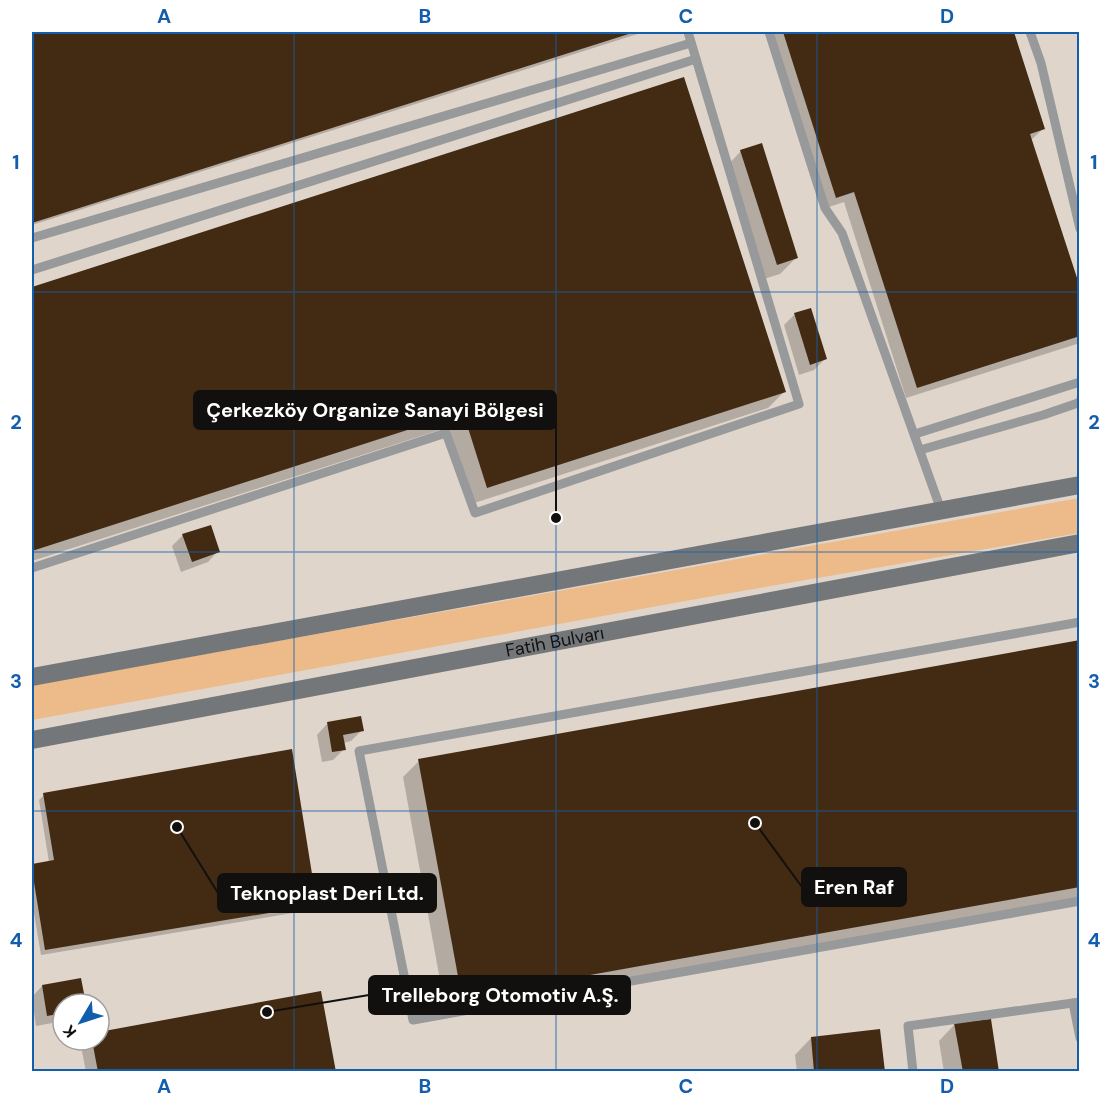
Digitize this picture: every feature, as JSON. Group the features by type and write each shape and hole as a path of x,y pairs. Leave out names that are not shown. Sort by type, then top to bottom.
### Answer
{"main road":[{"path":"32,677 1080,485"},
{"name":"Fatih Bulvarı","path":"32,740 1080,543"}],"lane":[{"path":"32,568 446,434 475,513 799,404 688,32"},
{"path":"769,32 825,207 842,233 941,510"},
{"path":"1030,32 1041,63 1080,229"},
{"path":"32,238 691,43"},
{"path":"32,270 696,59"},
{"path":"915,434 1080,382"},
{"path":"920,450 1043,415 1078,403 1080,400"},
{"path":"1080,622 359,751 413,1020 1080,901"},
{"path":"913,1071 908,1026 1076,1003 1080,1038"}],"shaded area":[{"path":"32,32 1079,32 1079,1071 32,1071"},
{"path":"1079,498 1079,533 713,596 32,720 32,685"}],"building":[{"path":"32,32 635,32 32,223"},
{"path":"783,32 1014,32 1045,129 1030,134 1080,287 1080,336 917,388 854,192 836,198"},
{"path":"684,77 786,392 487,488 463,412 32,551 32,287"},
{"path":"762,143 798,258 777,265 740,150"},
{"path":"811,308 827,359 810,365 794,313"},
{"path":"211,525 220,552 192,562 182,534"},
{"path":"1080,640 1080,887 462,998 418,759"},
{"path":"361,716 364,731 343,735 346,750 332,752 327,722"},
{"path":"292,749 317,905 45,950 32,870 32,864 54,860 43,793"},
{"path":"81,978 84,992 51,992 51,1015 47,1016 42,985"},
{"path":"321,991 336,1072 98,1072 94,1052 111,1052 111,1030"},
{"path":"991,1019 999,1072 963,1072 954,1023"},
{"path":"880,1029 885,1072 814,1072 811,1037"}],"place":[{"name":"Çerkezköy Organize Sanayi Bölgesi","path":"556,518"},
{"name":"Eren Raf","path":"755,823"},
{"name":"Teknoplast Deri Ltd.","path":"177,827"},
{"name":"Trelleborg Otomotiv A.Ş.","path":"267,1012"}]}
